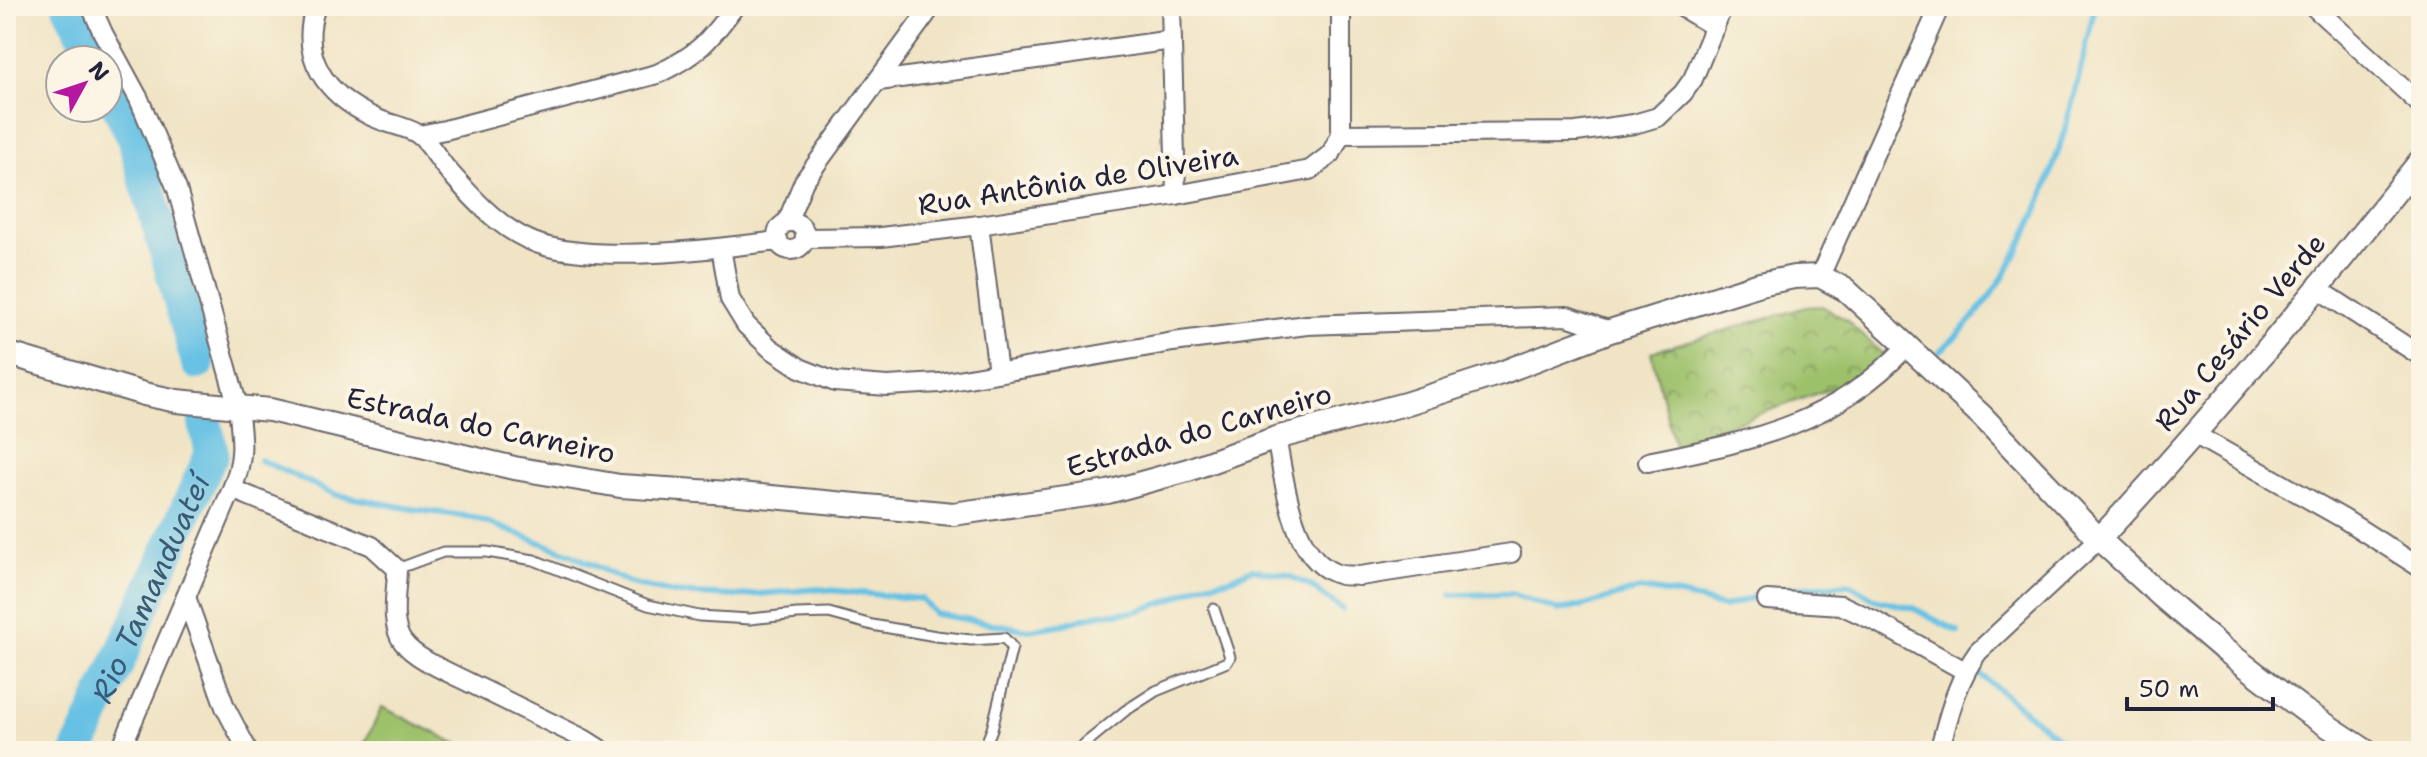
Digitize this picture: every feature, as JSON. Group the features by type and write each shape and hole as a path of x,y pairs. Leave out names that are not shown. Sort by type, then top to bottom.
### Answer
{"street":[{"path":"91,6 139,99 177,189 238,407 242,443 241,467 120,751"},
{"path":"316,6 309,25 309,45 313,62 326,81 345,99 371,116 419,135 493,216 526,240 582,253 721,248 778,241"},
{"path":"419,135 657,74 698,52 735,6"},
{"path":"787,222 800,225 805,238 801,246 793,250 784,248 778,241 780,227 787,222 804,181 932,6"},
{"path":"1171,6 1176,195"},
{"path":"1341,6 1341,134 1576,132 1634,124 1658,117 1683,93 1702,62 1723,6"},
{"path":"1680,6 1715,27"},
{"path":"1940,6 1820,276 1846,290 1907,346 1982,416 2099,539 2222,648 2305,711 2366,751"},
{"path":"2313,6 2421,105"},
{"path":"879,81 1172,40"},
{"name":"Rua Antônia de Oliveira","path":"805,238 881,237 979,225 1176,195 1310,170 1331,154 1341,134"},
{"name":"Rua Cesário Verde","path":"2099,539 2318,289 2421,160"},
{"path":"979,225 998,372"},
{"path":"721,248 730,299 746,325 770,348 800,368 835,382 887,386 940,383 1173,342 1307,325 1567,316 1610,331"},
{"name":"Estrada do Carneiro","path":"6,353 144,394 177,401 270,410 514,468 620,486 953,514 1108,492 1188,470 1276,438 1405,404 1501,373 1610,331 1766,283 1820,276"},
{"path":"2318,289 2421,356"},
{"path":"1648,462 1743,443 1802,420 1840,402 1866,385 1907,346"},
{"path":"2194,434 2344,519 2421,568"},
{"path":"1276,438 1295,527 1321,563 1339,574 1360,576 1511,553"},
{"path":"232,489 372,546 397,569 396,620 403,643 445,670 603,751"},
{"path":"1939,751 1956,689 1978,652 2099,539"},
{"path":"186,597 225,707 248,751"},
{"path":"1767,600 1841,605 1965,671"}],"lane":[{"path":"397,569 443,552 487,552 534,560 648,605 699,616 750,619 829,613 872,625 955,639 1004,638 1012,647 992,729 983,751"},
{"path":"1076,751 1125,711 1156,691 1227,662 1230,657 1214,609"}],"green space":[{"path":"1822,306 1845,319 1886,357 1843,384 1674,445 1651,352 1806,307"},
{"path":"382,707 472,751 361,751"}],"waterway":[{"name":"Rio Tamanduateí","path":"69,6 88,44"},
{"path":"1940,351 1974,318 2002,279 2025,237 2060,146 2095,6"},
{"name":"Rio Tamanduateí","path":"124,118 133,136 198,363"},
{"name":"Rio Tamanduateí","path":"78,751 212,453 205,423"},
{"path":"260,460 337,495 473,517 571,554 629,583 673,593 736,596 818,589 922,599 935,614 1029,630 1100,614 1134,612 1171,600 1200,585 1230,579 1252,569 1289,576 1311,586 1342,609"},
{"path":"1451,595 1512,594 1557,610 1584,606 1639,589 1680,595 1724,607 1779,589 1849,584 1874,599 1913,608 1958,632"},
{"path":"1981,675 2060,740 2067,751"}]}
